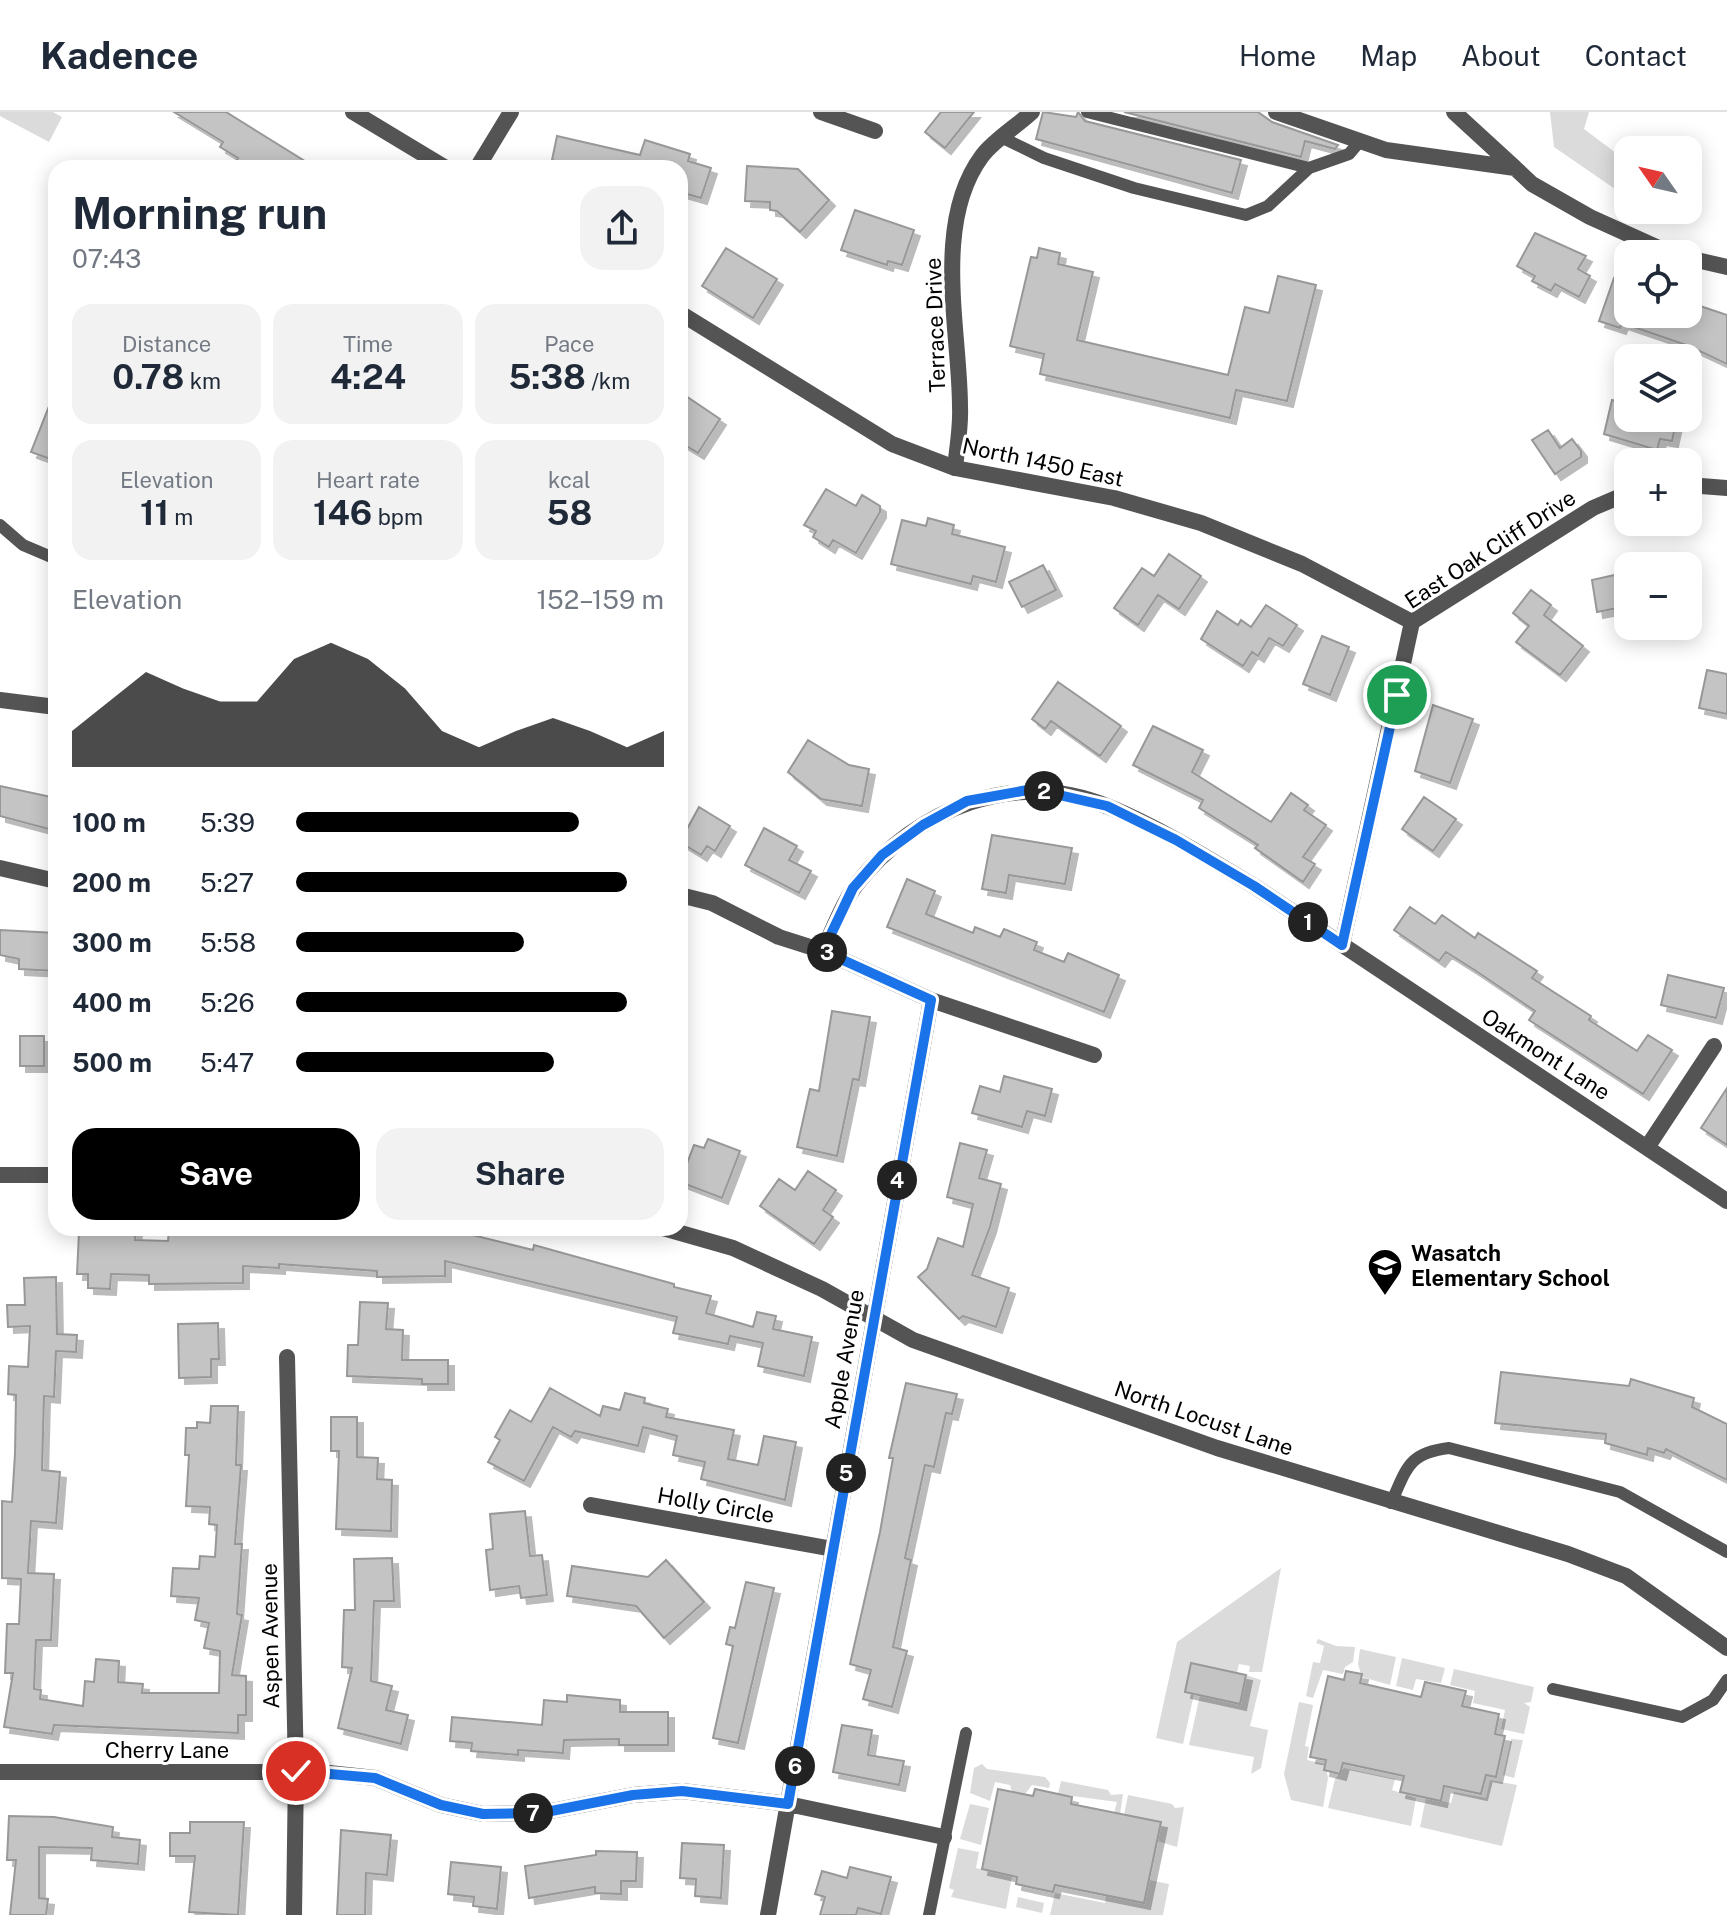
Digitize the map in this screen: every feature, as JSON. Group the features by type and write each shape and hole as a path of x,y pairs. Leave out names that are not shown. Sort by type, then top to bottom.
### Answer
{"street":[{"path":"353,112 433,160"},
{"path":"482,160 511,112"},
{"path":"821,112 875,131"},
{"name":"Terrace Drive","path":"955,468 960,407 953,332 952,260 962,198 982,156 1032,112"},
{"path":"1276,112 1386,150 1515,168"},
{"path":"1454,112 1532,184 1590,217 1641,240"},
{"path":"1702,261 1727,267"},
{"name":"North 1450 East","path":"688,318 892,444 955,468 1114,498 1201,523 1302,564 1412,622"},
{"path":"1702,486 1727,488"},
{"name":"East Oak Cliff Drive","path":"1342,945 1412,622 1593,508 1614,499"},
{"path":"0,700 48,706"},
{"name":"Oakmont Lane","path":"823,951 853,888 882,855 923,825 967,801 1033,789 1107,806 1176,840 1254,886 1727,1201"},
{"path":"0,868 48,879"},
{"path":"688,897 712,903 779,937 823,951 931,1000 1094,1055"},
{"name":"Apple Avenue","path":"768,1915 931,1000"},
{"path":"1648,1146 1714,1046"},
{"path":"0,1175 48,1175"},
{"name":"North Locust Lane","path":"688,1235 733,1248 822,1289 913,1340 1217,1448 1568,1554 1626,1576 1727,1648"},
{"name":"Aspen Avenue","path":"287,1357 296,1771 294,1915"},
{"name":"Holly Circle","path":"591,1505 833,1549"},
{"name":"Cherry Lane","path":"0,1772 296,1771 375,1778 441,1805 483,1814 541,1813 633,1795 682,1791 788,1804 944,1837"}],"lane":[{"path":"1087,112 1309,168"},
{"path":"1003,138 1044,158 1134,188 1246,215 1268,206 1309,168 1349,154 1360,141"},
{"path":"0,525 23,545 48,556"},
{"path":"1391,1503 1411,1460 1429,1450 1449,1448 1620,1492 1727,1552"},
{"path":"1553,1689 1682,1717 1713,1700 1727,1680"},
{"path":"929,1915 966,1733"}],"shaded area":[{"path":"0,112 53,112 62,117 49,142 0,116"},
{"path":"1550,112 1589,112 1584,129 1614,152 1614,188 1554,147"},
{"path":"1281,1568 1262,1672 1249,1672 1250,1666 1239,1664 1237,1673 1191,1663 1185,1691 1194,1694 1183,1744 1156,1738 1177,1642"},
{"path":"1318,1639 1336,1646 1355,1647 1353,1662 1345,1667 1343,1674 1323,1670 1313,1698 1306,1696 1313,1662 1320,1663 1324,1646 1316,1643"},
{"path":"1360,1649 1396,1657 1390,1685 1362,1677 1358,1664"},
{"path":"1402,1658 1445,1668 1441,1683 1416,1679 1413,1690 1396,1686"},
{"path":"1454,1669 1534,1687 1531,1702 1524,1703 1530,1707 1524,1734 1501,1729 1505,1710 1473,1703 1475,1691 1450,1685"},
{"path":"1246,1675 1261,1680 1250,1726 1268,1730 1261,1768 1251,1774 1254,1757 1189,1745 1200,1695 1239,1703"},
{"path":"1299,1702 1313,1705 1305,1746 1309,1747 1307,1760 1325,1764 1328,1778 1323,1807 1291,1800 1284,1774"},
{"path":"1511,1739 1523,1740 1514,1778 1503,1775"},
{"path":"982,1764 987,1769 1045,1777 1050,1783 1049,1788 1032,1785 1025,1794 1012,1792 1010,1785 995,1782 990,1801 970,1793 974,1768"},
{"path":"1344,1768 1395,1779 1392,1790 1416,1798 1411,1826 1328,1808 1335,1779"},
{"path":"1490,1780 1517,1785 1502,1846 1420,1827 1426,1798 1451,1803 1454,1792 1486,1798"},
{"path":"1061,1781 1108,1790 1111,1795 1123,1794 1120,1814 1114,1813 1117,1802 1058,1794"},
{"path":"1128,1795 1172,1804 1175,1808 1184,1807 1177,1847 1157,1841 1161,1822 1124,1815"},
{"path":"970,1804 989,1808 981,1845 960,1839"},
{"path":"958,1848 979,1852 976,1868 1012,1876 1006,1909 951,1897 954,1890 949,1888"},
{"path":"1149,1880 1169,1884 1163,1915 1050,1915 1055,1893 1105,1903 1106,1895 1144,1903"},
{"path":"1018,1897 1044,1903 1042,1913 1016,1907"}],"building":[{"path":"174,112 226,112 303,160 237,160 238,158 220,147 223,142"},
{"path":"941,112 974,112 945,148 925,132"},
{"path":"1043,112 1076,117 1078,112 1085,121 1241,160 1232,193 1036,139"},
{"path":"1124,112 1258,112 1272,122 1338,145 1335,149 1305,141 1301,157"},
{"path":"557,136 640,155 645,140 690,154 688,161 552,160"},
{"path":"688,161 711,168 701,198 688,194"},
{"path":"747,166 798,169 829,200 800,232 777,211 770,210 770,202 745,201"},
{"path":"855,210 914,230 902,265 888,261 887,265 841,250"},
{"path":"1535,233 1586,256 1578,269 1590,276 1579,297 1555,284 1551,291 1532,281 1535,276 1517,266"},
{"path":"726,248 777,279 753,318 702,286"},
{"path":"1039,248 1060,253 1058,264 1093,272 1077,340 1228,375 1245,307 1269,313 1278,276 1316,285 1287,401 1236,390 1230,418 1040,374 1044,354 1010,346 1031,257 1037,258"},
{"path":"1614,278 1614,326 1599,321"},
{"path":"1702,307 1727,315 1727,364 1702,352 1702,344 1683,344 1637,328 1702,328"},
{"path":"688,397 720,419 698,453 688,447"},
{"path":"1612,400 1614,432 1674,432 1672,441 1660,439 1658,448 1604,434"},
{"path":"48,409 48,458 31,452"},
{"path":"1548,430 1560,448 1572,439 1581,451 1581,457 1555,474 1532,440"},
{"path":"826,489 856,506 862,495 880,506 880,512 856,553 833,540 829,547 813,537 816,531 804,525"},
{"path":"928,518 954,525 952,534 1005,547 996,582 973,576 971,584 891,564 902,520 926,526"},
{"path":"1169,554 1201,576 1179,609 1158,595 1138,625 1114,608 1142,568 1154,576"},
{"path":"1043,565 1056,590 1022,607 1009,582"},
{"path":"1614,575 1614,609 1597,612 1592,580"},
{"path":"1531,590 1551,605 1544,615 1583,646 1560,675 1516,642 1529,626 1513,613"},
{"path":"1266,605 1297,625 1283,646 1269,638 1258,656 1252,652 1243,666 1201,639 1217,611 1238,625 1241,620 1251,627"},
{"path":"1322,636 1349,647 1330,695 1303,684"},
{"path":"1707,670 1727,674 1727,714 1699,708"},
{"path":"1058,682 1121,726 1100,756 1051,721 1045,729 1032,719"},
{"path":"1433,705 1473,719 1450,783 1415,771"},
{"path":"1153,726 1203,750 1192,772 1271,822 1291,793 1308,805 1304,810 1326,825 1303,857 1315,864 1303,882 1255,848 1258,845 1199,808 1203,800 1133,765"},
{"path":"808,740 849,765 869,769 862,806 821,799 788,772"},
{"path":"0,786 48,796 48,829 0,816"},
{"path":"1424,797 1456,819 1433,851 1402,829"},
{"path":"699,807 730,826 715,851 707,846 701,855 688,847 688,827"},
{"path":"764,828 797,846 789,860 811,871 799,893 745,865"},
{"path":"992,835 1072,848 1065,884 1009,875 1006,893 982,889"},
{"path":"907,879 935,891 926,914 973,933 975,927 1000,937 1004,929 1037,942 1034,950 1064,962 1068,953 1119,975 1104,1012 887,927"},
{"path":"1410,907 1435,924 1442,915 1475,938 1478,933 1537,971 1532,978 1591,1016 1589,1020 1637,1051 1648,1035 1672,1050 1643,1094 1529,1020 1535,1011 1476,971 1446,952 1439,961 1394,930"},
{"path":"0,930 48,933 48,971 19,969 19,959 0,955"},
{"path":"1668,975 1724,988 1716,1018 1661,1005"},
{"path":"832,1011 870,1017 859,1080 853,1079 837,1156 797,1147 810,1089 819,1091"},
{"path":"20,1036 44,1036 44,1066 20,1066"},
{"path":"1004,1076 1052,1089 1045,1116 1027,1111 1022,1127 972,1113 980,1086 1000,1092"},
{"path":"1727,1088 1727,1145 1701,1128"},
{"path":"708,1139 740,1151 722,1198 688,1185 688,1161 694,1145 704,1148"},
{"path":"960,1143 987,1150 979,1178 1001,1184 990,1227 972,1275 1009,1288 996,1327 963,1316 959,1319 918,1277 927,1269 938,1238 963,1247 973,1204 947,1197"},
{"path":"808,1171 836,1190 823,1210 833,1217 814,1244 760,1206 779,1179 795,1190"},
{"path":"79,1236 135,1236 135,1240 168,1241 168,1236 476,1236 533,1250 534,1245 674,1284 674,1287 711,1296 706,1313 753,1327 757,1312 776,1316 773,1329 812,1337 804,1376 758,1366 763,1343 730,1336 728,1344 673,1333 677,1317 445,1261 445,1276 377,1277 377,1271 279,1264 279,1268 243,1266 243,1283 149,1284 149,1275 111,1274 110,1289 88,1288 88,1274 77,1274"},
{"path":"56,1277 57,1334 77,1335 76,1352 56,1351 54,1397 44,1396 42,1470 60,1472 56,1523 31,1521 28,1573 54,1574 51,1640 36,1640 34,1689 41,1690 40,1699 83,1706 85,1681 94,1682 96,1659 119,1661 118,1682 143,1684 142,1693 219,1693 220,1651 204,1648 209,1623 195,1620 199,1598 171,1596 173,1568 199,1569 200,1556 215,1557 217,1525 209,1524 210,1507 186,1506 189,1455 185,1455 186,1428 197,1428 197,1422 210,1423 211,1406 238,1406 236,1465 241,1465 235,1544 242,1544 237,1614 242,1615 232,1675 246,1676 246,1715 238,1715 238,1733 54,1725 52,1734 4,1727 13,1673 5,1673 7,1624 19,1624 21,1579 2,1578 2,1501 12,1502 15,1454 16,1395 8,1394 9,1366 28,1367 30,1326 8,1327 7,1305 25,1305 24,1278"},
{"path":"360,1302 388,1303 386,1329 403,1330 402,1360 448,1360 448,1384 422,1384 422,1379 347,1376 348,1345 358,1345"},
{"path":"218,1323 219,1359 211,1359 211,1377 179,1378 178,1324"},
{"path":"1501,1372 1629,1386 1631,1379 1694,1398 1692,1407 1727,1424 1727,1480 1666,1449 1664,1453 1648,1448 1647,1455 1605,1443 1606,1434 1495,1423"},
{"path":"906,1383 957,1394 952,1414 946,1413 934,1467 925,1465 905,1558 911,1560 893,1647 907,1651 892,1707 863,1699 871,1670 850,1664 880,1532 893,1458 889,1458"},
{"path":"550,1388 600,1416 603,1406 620,1410 625,1393 645,1398 644,1403 668,1409 666,1417 734,1430 728,1459 758,1465 764,1436 796,1442 785,1500 701,1479 705,1462 673,1455 677,1436 643,1427 638,1446 575,1431 571,1437 553,1427 524,1481 488,1462 500,1440 495,1437 510,1410 531,1422"},
{"path":"331,1417 357,1417 357,1457 378,1458 377,1479 392,1480 391,1531 336,1529 339,1451 331,1451"},
{"path":"525,1511 530,1556 542,1555 547,1595 521,1598 519,1586 490,1590 486,1550 493,1549 490,1514"},
{"path":"392,1558 394,1601 374,1601 371,1681 392,1686 386,1710 408,1715 401,1744 338,1728 352,1668 342,1667 344,1610 355,1610 354,1559"},
{"path":"666,1560 704,1602 664,1638 636,1606 567,1596 572,1566 648,1577"},
{"path":"746,1582 774,1588 738,1743 713,1738 733,1646 726,1644 730,1627 735,1628"},
{"path":"1191,1663 1246,1675 1240,1704 1185,1692"},
{"path":"1346,1671 1362,1674 1360,1683 1421,1697 1425,1682 1466,1691 1462,1706 1499,1714 1495,1734 1505,1736 1496,1777 1486,1775 1481,1794 1444,1786 1441,1801 1400,1792 1404,1776 1343,1763 1340,1774 1324,1770 1326,1760 1310,1757 1328,1676 1344,1680"},
{"path":"567,1695 620,1700 620,1712 668,1712 668,1745 619,1745 619,1739 564,1740 563,1753 518,1750 518,1755 471,1751 472,1743 450,1741 452,1717 542,1725 544,1700 567,1702"},
{"path":"842,1725 872,1730 868,1755 904,1761 899,1785 833,1772"},
{"path":"998,1789 1033,1796 1035,1789 1072,1797 1071,1804 1161,1822 1144,1903 1055,1885 1053,1892 1016,1884 1017,1877 982,1869"},
{"path":"9,1816 54,1817 113,1827 112,1837 140,1840 138,1864 91,1860 92,1848 39,1847 39,1898 48,1899 46,1915 10,1915 16,1860 7,1860"},
{"path":"190,1822 244,1822 238,1915 189,1912 195,1856 170,1856 170,1833 190,1833"},
{"path":"341,1830 391,1835 387,1875 366,1873 365,1915 337,1915"},
{"path":"682,1843 724,1845 721,1898 695,1896 696,1879 680,1878"},
{"path":"596,1851 637,1852 636,1881 621,1881 621,1894 595,1893 595,1887 529,1898 525,1866 596,1855"},
{"path":"451,1862 501,1867 497,1909 473,1906 474,1897 448,1894"},
{"path":"850,1867 891,1877 881,1914 858,1908 856,1915 820,1915 825,1897 815,1894 822,1871 847,1878"}],"place":[{"name":"Wasatch Elementary School","path":"1385,1297"}],"route":[{"path":"296,1771 375,1778 441,1805 483,1814 541,1813 633,1795 682,1791 788,1804 931,1000 823,951 853,888 882,855 923,825 967,801 1033,789 1107,806 1176,840 1254,886 1342,945 1397,695"}]}
